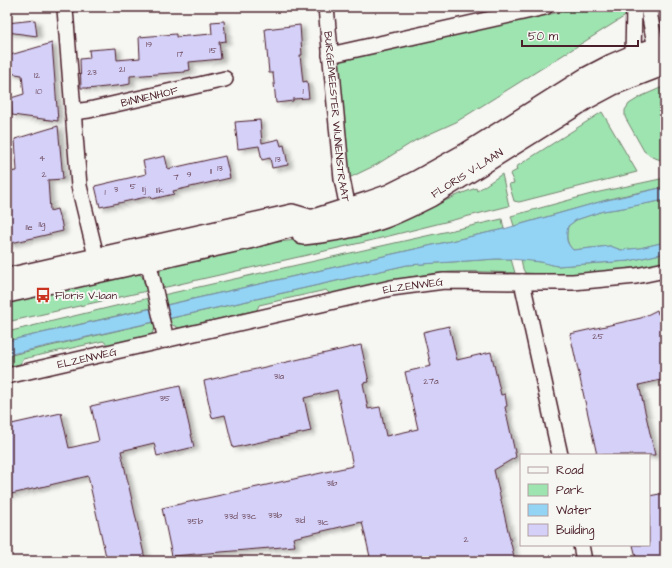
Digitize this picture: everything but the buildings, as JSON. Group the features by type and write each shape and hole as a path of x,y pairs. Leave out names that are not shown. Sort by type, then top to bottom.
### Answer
{"street":[{"name":"BURGEMEESTER WIJNENSTRAAT","path":"326,7 342,179 350,217"},
{"path":"330,55 545,7"},
{"path":"634,7 636,65"},
{"path":"648,7 661,56"},
{"path":"65,9 79,186 96,256"},
{"name":"FLORIS V-LAAN","path":"253,237 312,234 350,217 468,153 587,78 612,65 636,65 661,56"},
{"name":"BINNENHOF","path":"73,112 89,110 225,79"},
{"path":"7,276 292,212 316,219"},
{"name":"FLORIS V-LAAN","path":"7,292 253,237 316,219 350,217"},
{"path":"148,260 166,340"},
{"name":"ELZENWEG","path":"7,376 391,288 444,281 573,282 636,276 665,270"},
{"path":"522,282 560,454"},
{"path":"581,546 584,561"}],"green space":[{"path":"582,7 624,7 627,15 456,122 416,140 376,165 349,178 334,62"},
{"path":"665,86 664,161 652,157 644,151 625,117 625,110 629,104 642,96"},
{"path":"602,112 637,172 519,202 514,201 509,184 514,183 510,174 517,170 516,167"},
{"path":"502,174 509,206 369,241 162,288 160,282 159,275 162,267 257,244 318,238 404,216 432,207 476,188 477,191"},
{"path":"665,178 665,187 617,197 514,226 511,216 595,193"},
{"path":"665,200 665,242 640,248 621,250 610,246 573,250 569,245 567,236 568,226 576,220 603,211"},
{"path":"502,219 504,229 166,305 163,295"},
{"path":"665,253 665,262 648,266 595,273 560,275 525,273 521,259 557,266 629,261"},
{"path":"511,259 515,273 452,272 393,280 331,295 326,290 259,305 257,310 179,328 170,324 168,319 407,265"},
{"path":"135,272 142,276 147,291 7,322 7,301"},
{"path":"149,298 151,308 7,341 7,332"},
{"path":"155,322 156,327 151,335 108,345 103,341 23,359 20,364 7,367 7,356"}],"water":[{"path":"665,187 665,200 603,211 576,220 568,226 567,242 573,250 610,246 621,250 640,248 665,242 665,253 629,261 557,266 541,262 511,259 407,265 7,355 7,341 504,229 603,201"}],"place":[{"name":"Floris V-laan","path":"43,295"}]}
